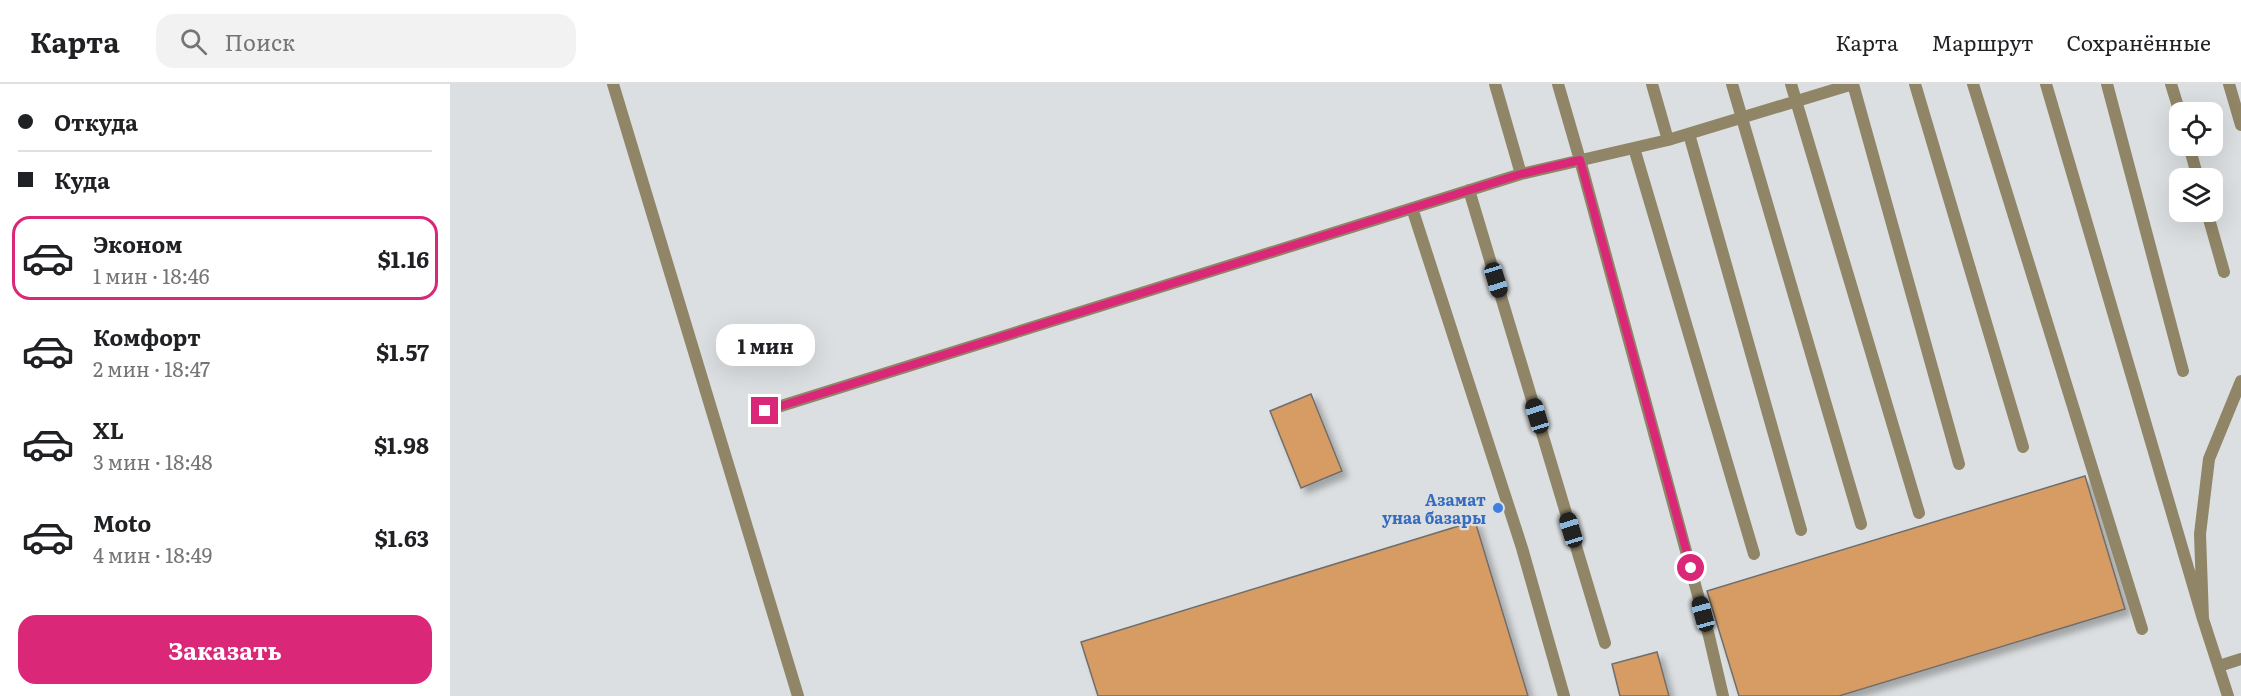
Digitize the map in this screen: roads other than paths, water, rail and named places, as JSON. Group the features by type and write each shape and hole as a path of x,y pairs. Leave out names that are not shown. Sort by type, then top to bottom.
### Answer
{"street":[{"path":"613,84 798,696"},
{"path":"1495,84 1521,174"},
{"path":"1558,84 1709,636 1723,696"},
{"path":"1652,84 1668,140"},
{"path":"1732,84 1861,524"},
{"path":"1791,84 1919,513"},
{"path":"765,411 1521,174 1668,140 1853,84 1959,464"},
{"path":"1915,84 2023,447"},
{"path":"1973,84 2142,629"},
{"path":"2046,84 2228,696"},
{"path":"2107,84 2183,371"},
{"path":"2171,84 2177,102"},
{"path":"2229,84 2241,125"},
{"path":"1689,134 1801,530"},
{"path":"1634,148 1754,554"},
{"path":"1469,190 1605,643"},
{"path":"1412,208 1521,548 1564,696"},
{"path":"2210,222 2224,272"},
{"path":"2203,618 2200,534 2209,459 2241,381"},
{"path":"2219,666 2241,659"}],"place":[{"name":"Азамат унаа базары","path":"1498,508"}]}
